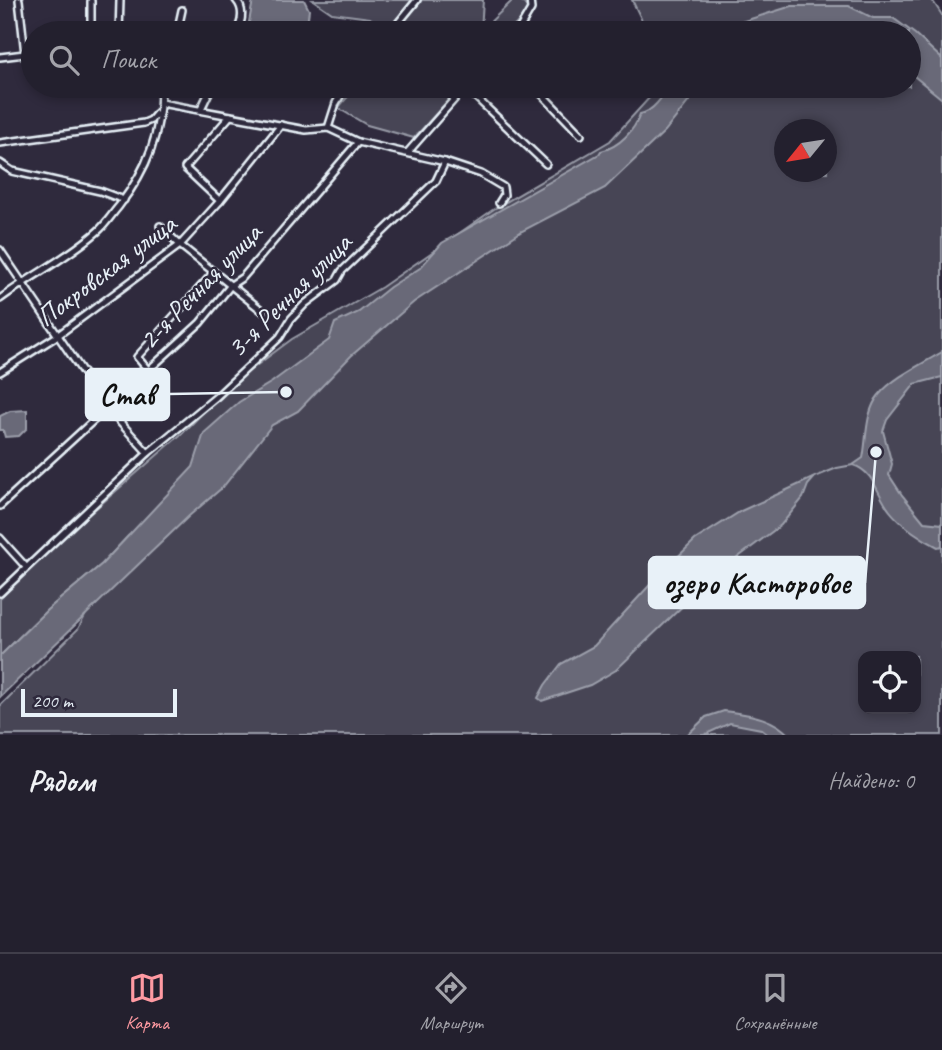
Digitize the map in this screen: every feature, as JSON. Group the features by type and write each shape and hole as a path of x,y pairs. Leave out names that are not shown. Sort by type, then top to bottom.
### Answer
{"street":[{"path":"19,0 21,21"},
{"path":"120,0 120,21"},
{"path":"236,0 242,9 242,21"},
{"path":"400,21 417,0"},
{"path":"524,21 531,9 530,0"},
{"path":"91,21 92,1"},
{"path":"180,21 182,10"},
{"path":"0,57 21,54"},
{"path":"0,299 53,265 100,230 140,177 150,156 161,98"},
{"path":"201,109 206,98"},
{"path":"328,128 339,98"},
{"path":"408,152 455,98"},
{"path":"478,98 546,163"},
{"path":"546,98 581,135"},
{"path":"161,103 306,130 328,128 358,142 445,162 481,174 503,187 504,195 499,203"},
{"path":"0,143 144,123 151,120 158,111"},
{"path":"220,201 185,168 230,116"},
{"name":"Покровская улица","path":"0,372 57,336 180,245 220,201 281,125"},
{"name":"2-я Речная улица","path":"0,506 200,323 231,285 243,277 358,142"},
{"name":"3-я Речная улица","path":"0,593 148,453 216,397 270,346 305,304 337,280 342,271 436,181 445,162"},
{"path":"0,163 12,171 100,191 124,200"},
{"path":"160,226 264,312"},
{"path":"0,250 107,408 148,453"},
{"path":"148,370 137,357 214,272"},
{"path":"0,538 26,567"}],"shaded area":[{"path":"313,0 483,0 482,21 374,21 370,18 332,13"},
{"path":"513,0 521,0 529,10 519,21 491,21"},
{"path":"632,0 932,0 942,15 942,735 0,735 0,706 78,629 129,535 102,564 47,610 0,656 0,599 46,552 186,430 229,386 292,339 382,287 494,209 610,141 649,98 921,98 921,21 642,21"},
{"path":"347,98 450,98 414,138 367,125 338,108"}],"water":[{"path":"253,0 304,0 309,10 308,21 249,21"},
{"path":"792,6 849,6 873,18 893,18 897,21 744,21"},
{"path":"921,40 942,59 942,99 921,82"},
{"path":"691,98 665,131 605,188 522,231 414,302 351,356 298,411 272,425 223,487 189,516 0,697 0,656 47,610 102,564 193,467 204,433 239,402 272,382 329,340 335,323 359,312 390,287 420,268 442,243 620,142 630,132 640,114 661,99"},
{"path":"942,352 942,377 915,384 887,420 883,431 892,464 889,475 924,522 942,524 942,546 938,547 900,521 890,511 871,478 853,465 863,458 871,409 879,395 900,377"},
{"path":"27,410 27,428 19,436 5,437 3,430 0,430 0,416 10,411"},
{"path":"815,477 808,485 803,498 781,525 716,574 616,670 590,685 542,701 538,698 561,664 594,646 695,540 741,511"},
{"path":"724,711 767,720 789,735 768,735 761,729 730,723 704,735 687,735 706,717"}],"waterway":[{"path":"815,477 853,465"}],"place":[{"name":"Став","path":"286,392"},
{"name":"озеро Касторовое","path":"876,452"}]}
